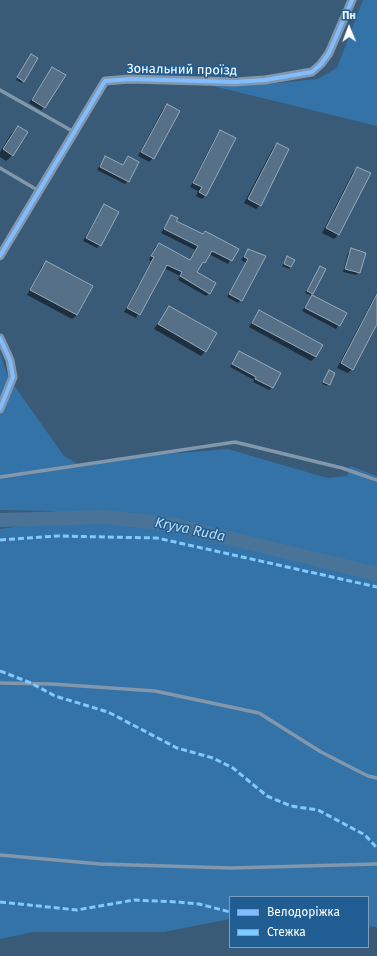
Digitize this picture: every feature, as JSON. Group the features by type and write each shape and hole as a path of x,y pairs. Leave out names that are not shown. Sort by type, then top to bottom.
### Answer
{"street":[{"name":"Зональний проїзд","path":"0,256 105,81 235,82 303,75 317,69 329,52 352,0"},
{"path":"0,338 10,360 13,377 0,409"}],"lane":[{"path":"0,90 74,132"},
{"path":"0,168 39,191"},
{"path":"0,476 235,442 342,468 377,480"},
{"path":"0,683 52,684 155,691 259,713 321,752 368,776 377,778"},
{"path":"0,855 100,864 231,868 377,864"}],"shaded area":[{"path":"363,0 377,0 377,126 213,86 267,84 318,79 337,68"},
{"path":"0,354 8,377 64,456 81,466 154,455 228,449 327,478 347,476 350,466 377,476 377,927 369,926 369,896 229,896 229,919 164,932 33,932 0,939 0,529 27,525 65,524 55,511 0,510"}],"building":[{"path":"31,54 38,58 24,82 17,77"},
{"path":"52,67 66,75 45,108 32,100"},
{"path":"167,104 180,111 154,159 141,152"},
{"path":"18,126 28,132 13,156 3,149"},
{"path":"220,130 236,138 206,196 199,192 202,187 193,183"},
{"path":"277,143 289,149 261,206 248,199"},
{"path":"105,156 123,165 128,156 139,162 129,182 100,167"},
{"path":"357,167 371,173 339,235 326,228"},
{"path":"104,204 119,212 101,246 86,238"},
{"path":"171,215 178,218 176,221 203,234 205,231 239,249 232,261 212,251 205,263 203,262 197,272 216,283 210,294 180,276 182,272 167,265 140,315 127,308 154,257 151,256 159,243 190,260 198,246 164,229"},
{"path":"351,248 366,253 360,273 345,269"},
{"path":"248,249 266,256 242,301 229,294 248,259 244,257"},
{"path":"287,256 295,260 291,267 284,264"},
{"path":"46,261 93,286 77,315 30,290"},
{"path":"320,266 326,269 313,294 307,291"},
{"path":"377,294 377,324 353,370 341,363"},
{"path":"312,295 347,313 340,326 305,308"},
{"path":"169,306 217,333 206,352 158,324"},
{"path":"259,310 323,345 316,357 252,323"},
{"path":"239,351 281,373 273,388 255,379 256,377 232,364"},
{"path":"329,370 335,373 330,385 323,382"}],"waterway":[{"name":"Kryva Ruda","path":"0,520 104,517 171,524 377,574"}],"marked path":[{"path":"0,540 57,536 157,538 377,587"},
{"path":"0,671 31,683 55,696 108,712 177,748 213,758 233,768 267,796 291,806 318,810 365,835 377,848"},
{"path":"0,902 77,910 134,900 199,904 229,912"}],"cycle path":[{"path":"0,256 105,81 130,79 235,82 265,80 312,72 321,64 329,53 352,0"},
{"path":"0,338 10,360 13,377 0,409"}]}
